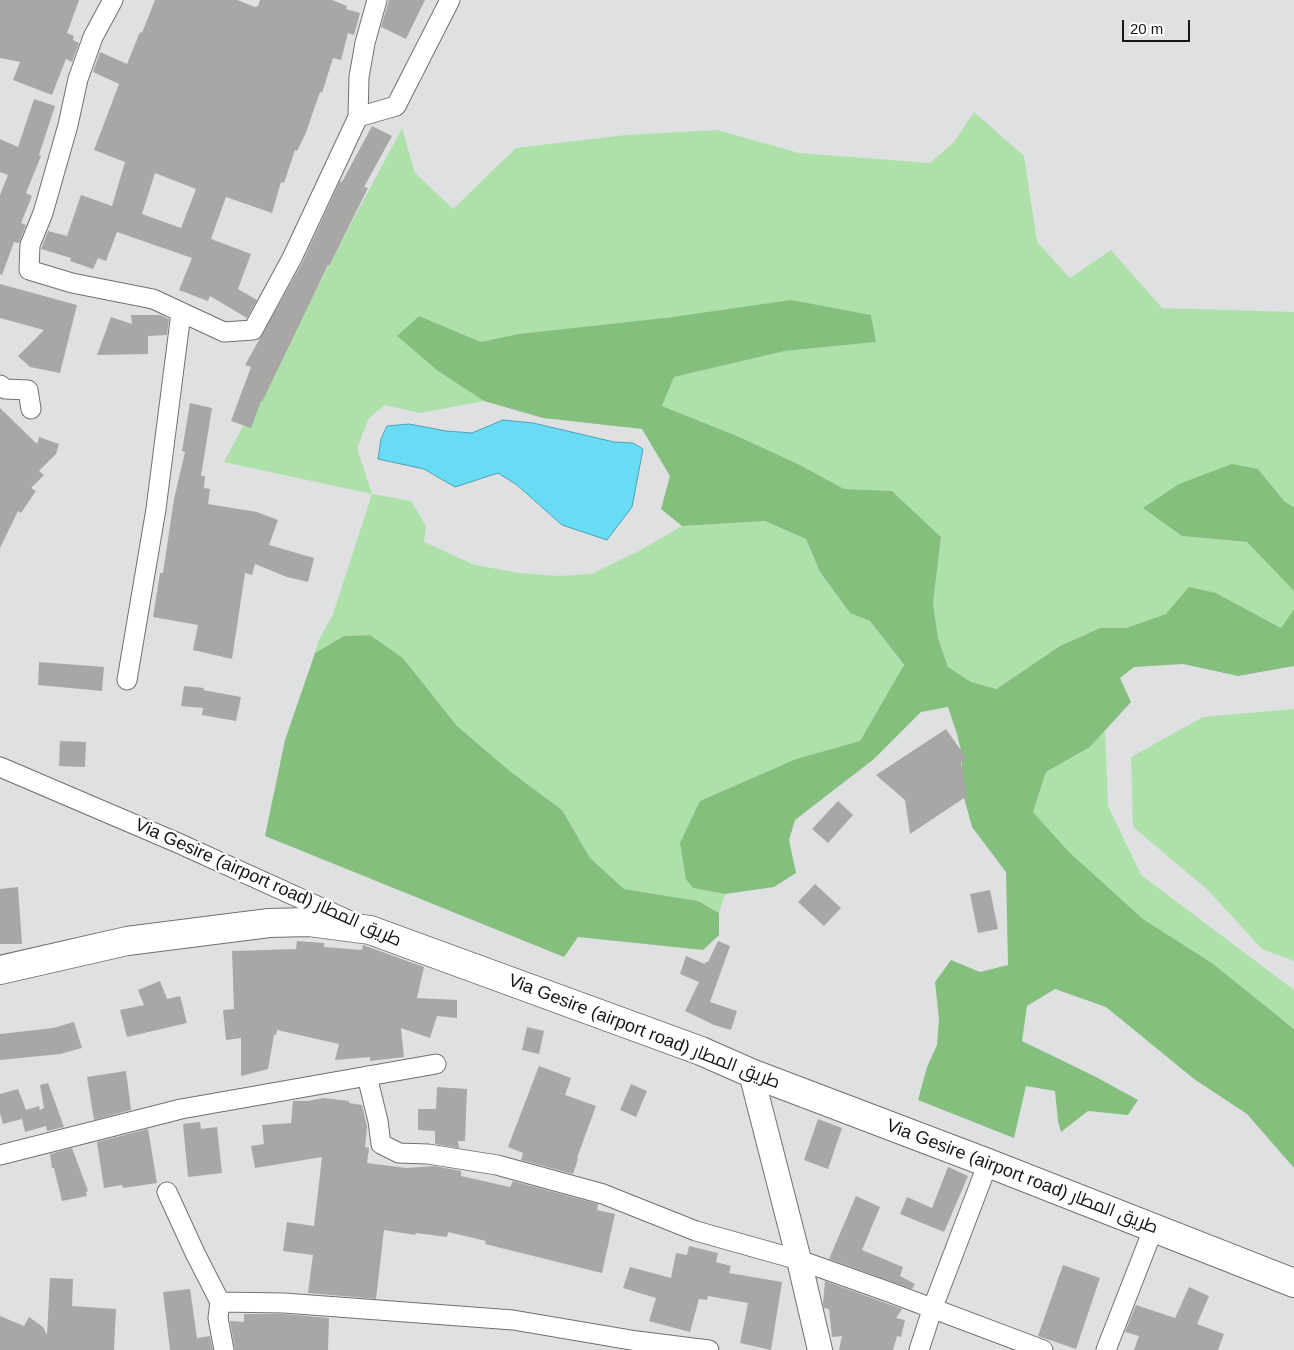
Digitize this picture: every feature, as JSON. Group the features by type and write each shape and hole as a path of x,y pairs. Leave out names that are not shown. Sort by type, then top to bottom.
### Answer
{"main road":[{"path":"0,970 128,941 269,923 308,922 370,930"},
{"name":"Via Gesire (airport road) طريق المطار","path":"370,930 701,1051 752,1073 1154,1227 1294,1283"}],"street":[{"path":"114,0 93,37 78,79 68,125 46,205 30,245 29,270 72,283 153,299 224,332 253,330 292,258 358,117 359,77 377,0"},
{"path":"358,117 396,106 450,0"},
{"path":"127,680 156,509 181,313"},
{"path":"0,385 4,389 28,390 31,409"},
{"name":"Via Gesire (airport road) طريق المطار","path":"0,767 178,843 370,930"},
{"path":"0,1155 181,1109 436,1064"},
{"path":"752,1073 820,1350"},
{"path":"367,1076 378,1121 381,1144 399,1153 428,1154 497,1164 602,1194 696,1231 799,1260 933,1307 1043,1350"},
{"path":"919,1350 933,1307 988,1163"},
{"path":"167,1192 220,1302 218,1318 224,1350"},
{"path":"1106,1350 1154,1227"},
{"path":"220,1302 284,1303 513,1320 636,1346 709,1350"}],"green space":[{"path":"974,112 1024,156 1037,242 1070,278 1111,250 1162,308 1294,312 1294,507 1285,502 1258,469 1182,536 1247,542 1294,591 1294,609 1281,628 1216,593 1126,628 1100,628 1060,646 995,689 971,682 948,667 938,638 933,603 941,537 892,491 844,489 800,465 737,436 662,406 674,377 785,351 876,342 871,315 673,317 518,334 481,342 419,316 397,336 438,371 484,401 420,413 385,405 369,418 357,448 372,494 224,462 402,128 415,173 453,209 516,148 626,135 717,130 799,153 930,163 954,142"},
{"path":"791,300 871,315 876,342 785,351 674,377 662,406 737,436 800,465 844,489 892,491 941,537 933,603 938,638 948,667 971,682 996,689 1060,646 1100,628 1126,628 1166,614 1189,587 1216,593 1281,628 1294,609 1294,666 1238,676 1183,664 1134,667 1120,678 1131,702 1090,747 1046,772 1033,812 1069,852 1143,919 1212,963 1294,1029 1294,1168 1247,1114 1194,1079 1106,1007 1055,989 1027,1006 1022,1041 1138,1100 1128,1115 1088,1111 1061,1132 1055,1091 1026,1086 1014,1138 918,1100 927,1067 937,1045 939,1019 935,982 951,960 980,972 1008,965 1006,872 972,827 962,790 962,755 948,707 921,712 874,759 795,820 789,840 796,873 774,887 725,894 693,888 686,879 680,843 700,801 796,759 860,741 904,665 870,621 850,613 820,572 806,539 765,521 682,526 661,509 670,476 642,429 543,418 484,401 438,371 397,336 419,316 481,342 518,334 673,317"},
{"path":"1232,464 1258,469 1285,502 1294,507 1294,591 1247,542 1182,536 1143,508 1179,484"},
{"path":"372,494 411,501 426,526 424,542 475,565 519,573 559,576 591,574 639,551 682,526 765,521 806,539 820,572 850,613 870,621 904,666 860,741 796,759 700,801 693,888 725,894 719,913 698,901 624,889 590,858 562,810 511,772 457,726 403,658 370,635 344,636 315,653 319,640 333,614"},
{"path":"370,635 403,658 457,726 511,772 562,810 590,858 624,889 698,901 719,913 719,935 703,950 578,937 564,957 265,836 285,740 315,653 344,636"},
{"path":"1294,709 1294,961 1262,949 1208,890 1133,827 1131,757 1203,717"},
{"path":"1105,731 1108,806 1141,875 1294,990 1294,1029 1212,963 1143,919 1069,852 1033,812 1046,772 1090,747"}],"water":[{"path":"503,420 533,423 614,442 633,443 643,449 632,507 607,540 562,525 517,485 498,473 455,487 424,469 378,459 381,439 387,426 409,424 446,431 472,433"}],"building":[{"path":"0,0 79,0 67,33 74,36 73,40 79,43 72,62 66,59 52,95 13,80 20,62 0,58"},
{"path":"155,0 237,0 255,7 258,6 260,0 332,0 347,6 346,9 360,13 354,35 348,33 341,60 333,58 322,93 320,92 305,135 297,151 295,150 284,183 281,182 272,213 226,197 211,239 251,254 238,289 257,300 247,318 210,296 208,301 179,290 192,258 117,232 106,261 98,258 93,269 70,261 71,258 41,249 48,231 67,236 81,195 112,206 125,162 94,150 119,84 93,72 100,52 127,64 140,32 142,33","holes":["155,173 196,189 181,228 142,214"]},
{"path":"389,0 425,0 406,39 381,27"},
{"path":"34,99 55,106 39,155 41,156 26,193 32,196 21,223 26,225 19,243 14,242 2,275 0,274 0,195 8,175 0,172 0,139 18,147"},
{"path":"372,126 392,136 364,187 368,188 261,401 251,428 231,421 251,367 245,365 302,263 340,181 342,182"},
{"path":"0,284 77,305 60,373 30,367 18,356 44,330 0,318"},
{"path":"131,315 160,315 169,319 167,335 148,336 148,354 97,355 111,317 132,324"},
{"path":"190,403 212,408 201,476 205,476 204,488 210,489 208,504 257,512 278,520 269,545 314,558 308,582 287,577 255,564 252,575 245,573 232,659 193,650 198,625 153,617 160,573 163,573 174,499 185,452 182,451"},
{"path":"0,408 37,444 39,437 59,444 56,454 39,471 44,475 31,488 36,491 21,513 18,511 0,548"},
{"path":"39,662 104,667 102,691 38,685"},
{"path":"184,686 204,688 203,690 241,697 236,721 202,715 203,708 181,706"},
{"path":"946,729 967,759 961,762 967,796 910,834 905,800 876,775"},
{"path":"60,741 86,742 85,767 59,766"},
{"path":"838,801 853,815 828,843 812,829"},
{"path":"815,884 841,908 824,926 798,902"},
{"path":"18,887 22,944 0,944 0,889"},
{"path":"990,890 998,929 978,933 970,894"},
{"path":"297,941 324,943 324,947 362,950 363,945 424,967 417,998 457,1000 457,1018 437,1016 430,1038 401,1028 404,1057 370,1061 370,1057 335,1060 339,1044 277,1030 276,1035 274,1035 268,1069 241,1076 241,1038 226,1040 223,1010 234,1009 232,951 296,949"},
{"path":"718,941 730,946 710,1002 737,1011 731,1030 714,1025 685,1011 699,982 680,974 686,956 705,964 708,962"},
{"path":"160,981 167,999 180,996 187,1023 127,1037 120,1010 144,1005 138,990"},
{"path":"74,1022 82,1048 60,1054 0,1060 0,1034 53,1028"},
{"path":"527,1027 544,1031 539,1054 522,1050"},
{"path":"539,1066 571,1078 565,1095 596,1106 573,1174 521,1160 523,1153 508,1147"},
{"path":"126,1071 131,1110 94,1120 87,1077"},
{"path":"48,1083 64,1127 47,1131 46,1126 25,1132 22,1119 3,1124 0,1113 0,1094 18,1089 26,1110 39,1106 40,1110 44,1108 40,1085"},
{"path":"631,1084 647,1091 636,1117 620,1110"},
{"path":"437,1087 467,1089 465,1141 458,1141 459,1148 435,1144 435,1131 418,1130 418,1109 436,1109"},
{"path":"324,1098 349,1101 349,1103 362,1105 367,1127 365,1147 369,1148 367,1163 407,1168 434,1166 461,1171 461,1176 510,1187 513,1181 598,1204 597,1210 615,1214 602,1273 485,1244 486,1241 448,1232 447,1237 416,1233 415,1235 384,1230 376,1299 308,1293 313,1255 283,1251 287,1222 314,1226 322,1157 255,1168 251,1146 264,1144 262,1125 291,1123 293,1101"},
{"path":"818,1119 842,1128 828,1169 804,1160"},
{"path":"200,1122 201,1129 217,1127 222,1173 188,1177 183,1124"},
{"path":"148,1129 157,1183 123,1188 122,1185 104,1188 97,1142"},
{"path":"72,1148 88,1191 86,1192 87,1196 62,1201 54,1168 52,1168 50,1154"},
{"path":"948,1167 968,1176 944,1232 900,1214 907,1197 932,1208"},
{"path":"856,1196 880,1207 862,1250 903,1267 900,1276 915,1284 912,1289 829,1259"},
{"path":"689,1246 718,1253 716,1262 731,1266 729,1273 782,1282 771,1350 740,1343 748,1303 708,1296 707,1300 699,1299 690,1332 649,1321 656,1298 623,1288 630,1267 671,1278 676,1253 687,1255"},
{"path":"1063,1265 1100,1278 1076,1349 1038,1336"},
{"path":"50,1278 73,1279 72,1306 116,1309 114,1350 0,1350 0,1316 24,1326 29,1317 43,1327 47,1335"},
{"path":"825,1281 902,1309 896,1318 905,1320 901,1337 897,1336 893,1350 839,1350 842,1336 832,1337 829,1309 824,1308"},
{"path":"1189,1287 1209,1296 1197,1324 1224,1334 1218,1350 1134,1350 1139,1336 1125,1332 1136,1305 1175,1318"},
{"path":"190,1289 197,1338 210,1336 213,1350 170,1350 163,1292"},
{"path":"244,1314 284,1314 329,1318 328,1350 235,1350 230,1321 244,1322"}]}
